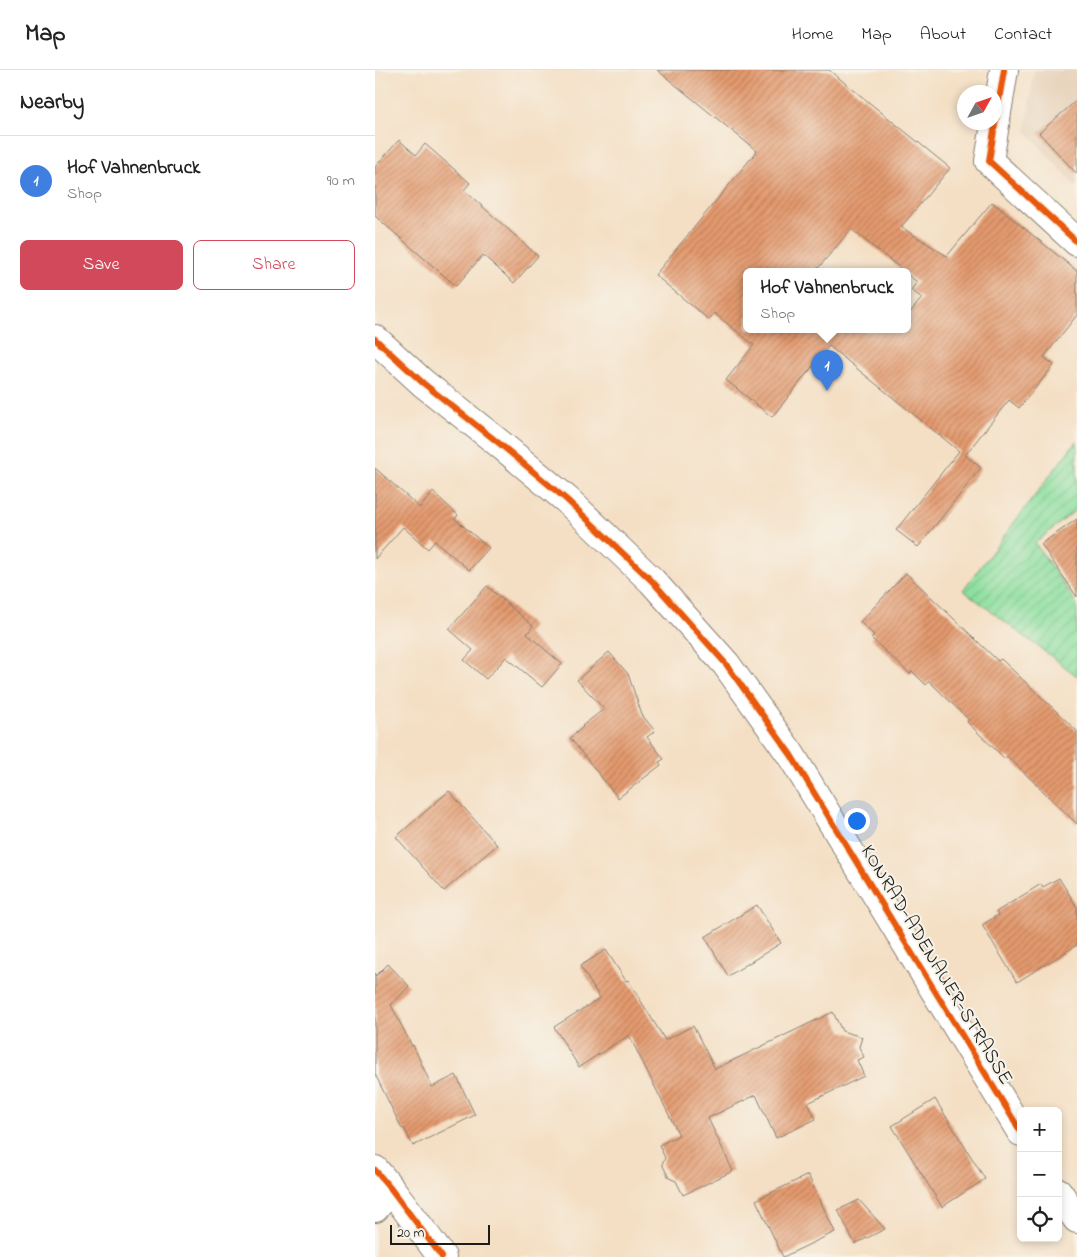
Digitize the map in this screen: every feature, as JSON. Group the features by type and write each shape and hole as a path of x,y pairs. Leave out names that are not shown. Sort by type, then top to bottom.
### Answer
{"street":[{"path":"1004,70 989,161 1077,242"},
{"name":"KONRAD-ADENAUER-STRASSE","path":"375,339 423,383 567,500 652,581 726,664 796,764 1017,1125"},
{"path":"380,1189 442,1257"},
{"path":"1062,1197 1077,1219"}],"shaded area":[{"path":"1034,70 1077,70 1077,187 1026,131"}],"green space":[{"path":"1077,440 1077,509 1035,543 1077,604 1077,676 963,590"}],"building":[{"path":"657,70 829,70 950,168 901,227 947,256 992,202 1077,271 1077,315 1044,357 1054,365 1019,408 1009,400 965,455 981,468 918,547 896,530 959,451 829,346 772,417 726,380 754,345 714,313 709,320 655,275 757,151"},
{"path":"1077,100 1077,174 1039,133"},
{"path":"399,140 416,155 425,144 470,183 464,190 538,256 514,283 483,255 456,286 375,216 375,167"},
{"path":"375,468 420,508 433,492 458,515 455,519 489,548 469,570 435,541 428,549 403,527 375,559"},
{"path":"1077,519 1077,597 1041,544"},
{"path":"906,573 998,661 1001,659 1077,731 1077,824 1007,756 1005,759 929,681 926,685 912,671 910,674 871,638 874,635 860,622"},
{"path":"487,586 533,626 527,634 562,664 542,687 506,657 486,679 464,660 473,650 449,629"},
{"path":"609,652 628,674 642,715 655,731 647,737 664,759 659,762 661,765 618,798 570,738 604,709 577,680"},
{"path":"449,791 497,845 444,891 396,837"},
{"path":"1059,878 1077,907 1077,945 1017,982 982,925 998,915 996,912 1041,884 1043,887"},
{"path":"757,905 781,943 728,976 705,937"},
{"path":"606,950 626,981 628,980 665,1040 693,1026 715,1069 833,1012 842,1031 862,1037 859,1047 864,1057 857,1060 864,1076 808,1103 816,1119 776,1138 756,1095 708,1118 733,1171 683,1195 676,1181 669,1178 662,1164 665,1158 659,1145 679,1135 629,1035 579,1067 554,1027 600,998 580,966"},
{"path":"388,964 409,986 391,1005 413,1045 432,1087 456,1075 475,1115 413,1146 404,1128 402,1129 375,1074 375,973 376,976"},
{"path":"935,1099 985,1179 942,1207 892,1126"},
{"path":"808,1175 835,1232 783,1257 756,1200"},
{"path":"859,1200 885,1229 855,1244 838,1210"}],"cycle path":[{"path":"1004,70 989,161 1077,242"},
{"path":"375,339 423,383 567,500 652,581 726,664 791,755 1017,1125"},
{"path":"375,1170 442,1257"}],"place":[{"name":"Hof Vahnenbruck","path":"827,391"}]}
